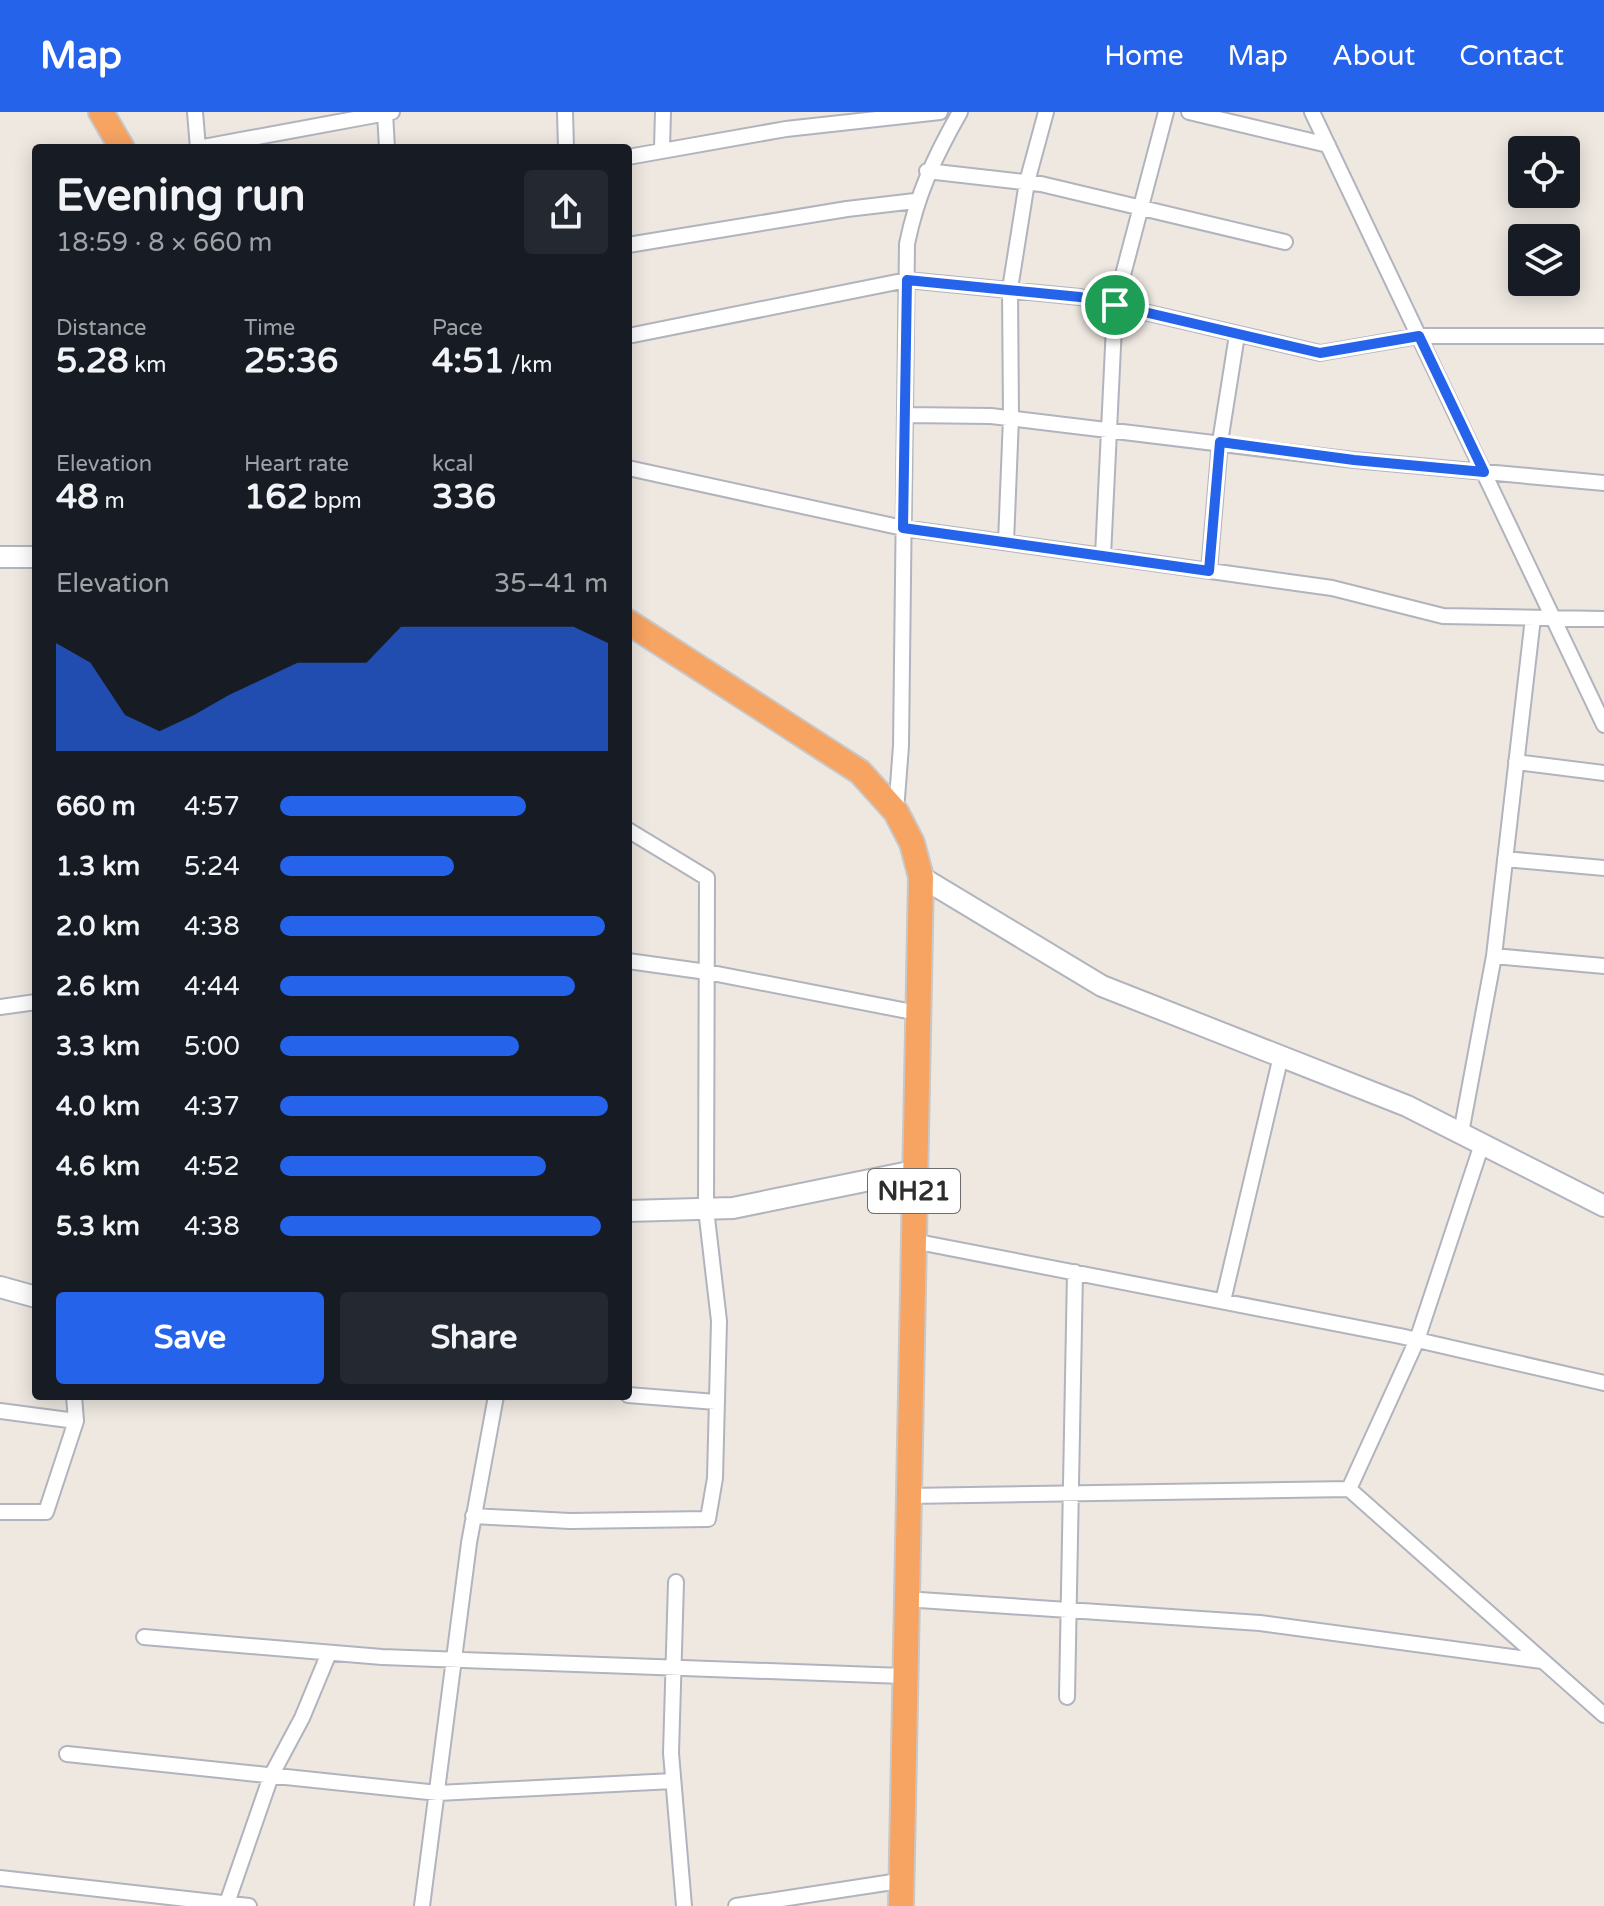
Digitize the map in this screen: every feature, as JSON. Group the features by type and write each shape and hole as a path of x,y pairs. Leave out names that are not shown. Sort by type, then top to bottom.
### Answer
{"highway":[{"path":"101,112 120,144"},
{"name":"NH21","path":"632,625 860,772 896,812 912,843 921,877 899,1881 901,1906"}],"street":[{"path":"195,112 198,144"},
{"path":"219,144 392,112"},
{"path":"565,112 566,144"},
{"path":"662,148 663,112"},
{"path":"786,112 786,129"},
{"path":"632,156 662,148 786,129 940,112"},
{"path":"896,812 901,746 907,244 915,201 927,171 960,112"},
{"path":"1006,542 1011,418 1010,289 1027,182 1046,112"},
{"path":"1103,556 1115,305 1138,207 1166,112"},
{"path":"1189,112 1328,145"},
{"path":"1312,112 1604,725"},
{"path":"385,113 387,144"},
{"path":"927,171 1027,182 1285,242"},
{"path":"632,244 915,201"},
{"path":"632,335 907,280 1010,289 1115,305 1320,353 1419,336 1602,336"},
{"path":"1209,571 1220,442 1237,335"},
{"path":"906,415 1011,418 1354,460 1604,483"},
{"path":"632,469 903,528 1332,588 1443,616 1604,619"},
{"path":"0,557 32,557"},
{"path":"1461,1133 1494,956 1533,618"},
{"path":"1516,762 1604,773"},
{"path":"473,1516 570,1521 708,1519 715,1478 719,1321 706,1209 707,878 632,832"},
{"path":"1505,859 1604,868"},
{"path":"921,877 1102,986 1407,1106 1604,1206"},
{"path":"1494,956 1604,966"},
{"path":"632,962 707,972 918,1013"},
{"path":"0,1007 32,1003"},
{"path":"1223,1301 1281,1056"},
{"path":"1349,1489 1417,1340 1482,1144"},
{"path":"632,1211 733,1208 914,1171"},
{"path":"913,1241 1417,1340 1604,1383"},
{"path":"1067,1697 1066,1608 1075,1272"},
{"path":"0,1287 32,1296"},
{"path":"632,1395 716,1402"},
{"path":"0,1512 46,1512 76,1421 74,1400"},
{"path":"422,1906 473,1516 495,1400"},
{"path":"0,1411 76,1421"},
{"path":"907,1496 1349,1489 1604,1715"},
{"path":"676,1582 672,1666 673,1781 684,1906"},
{"path":"905,1599 1260,1623 1542,1661"},
{"path":"144,1637 329,1653 903,1676"},
{"path":"227,1904 271,1776 302,1718 329,1653"},
{"path":"67,1754 438,1793 673,1781"},
{"path":"0,1878 249,1906"},
{"path":"736,1906 899,1881"}],"route":[{"path":"907,280 1080,297 1115,305 1320,353 1419,336 1484,472 1354,460 1220,442 1209,571 903,528 907,280"}]}
